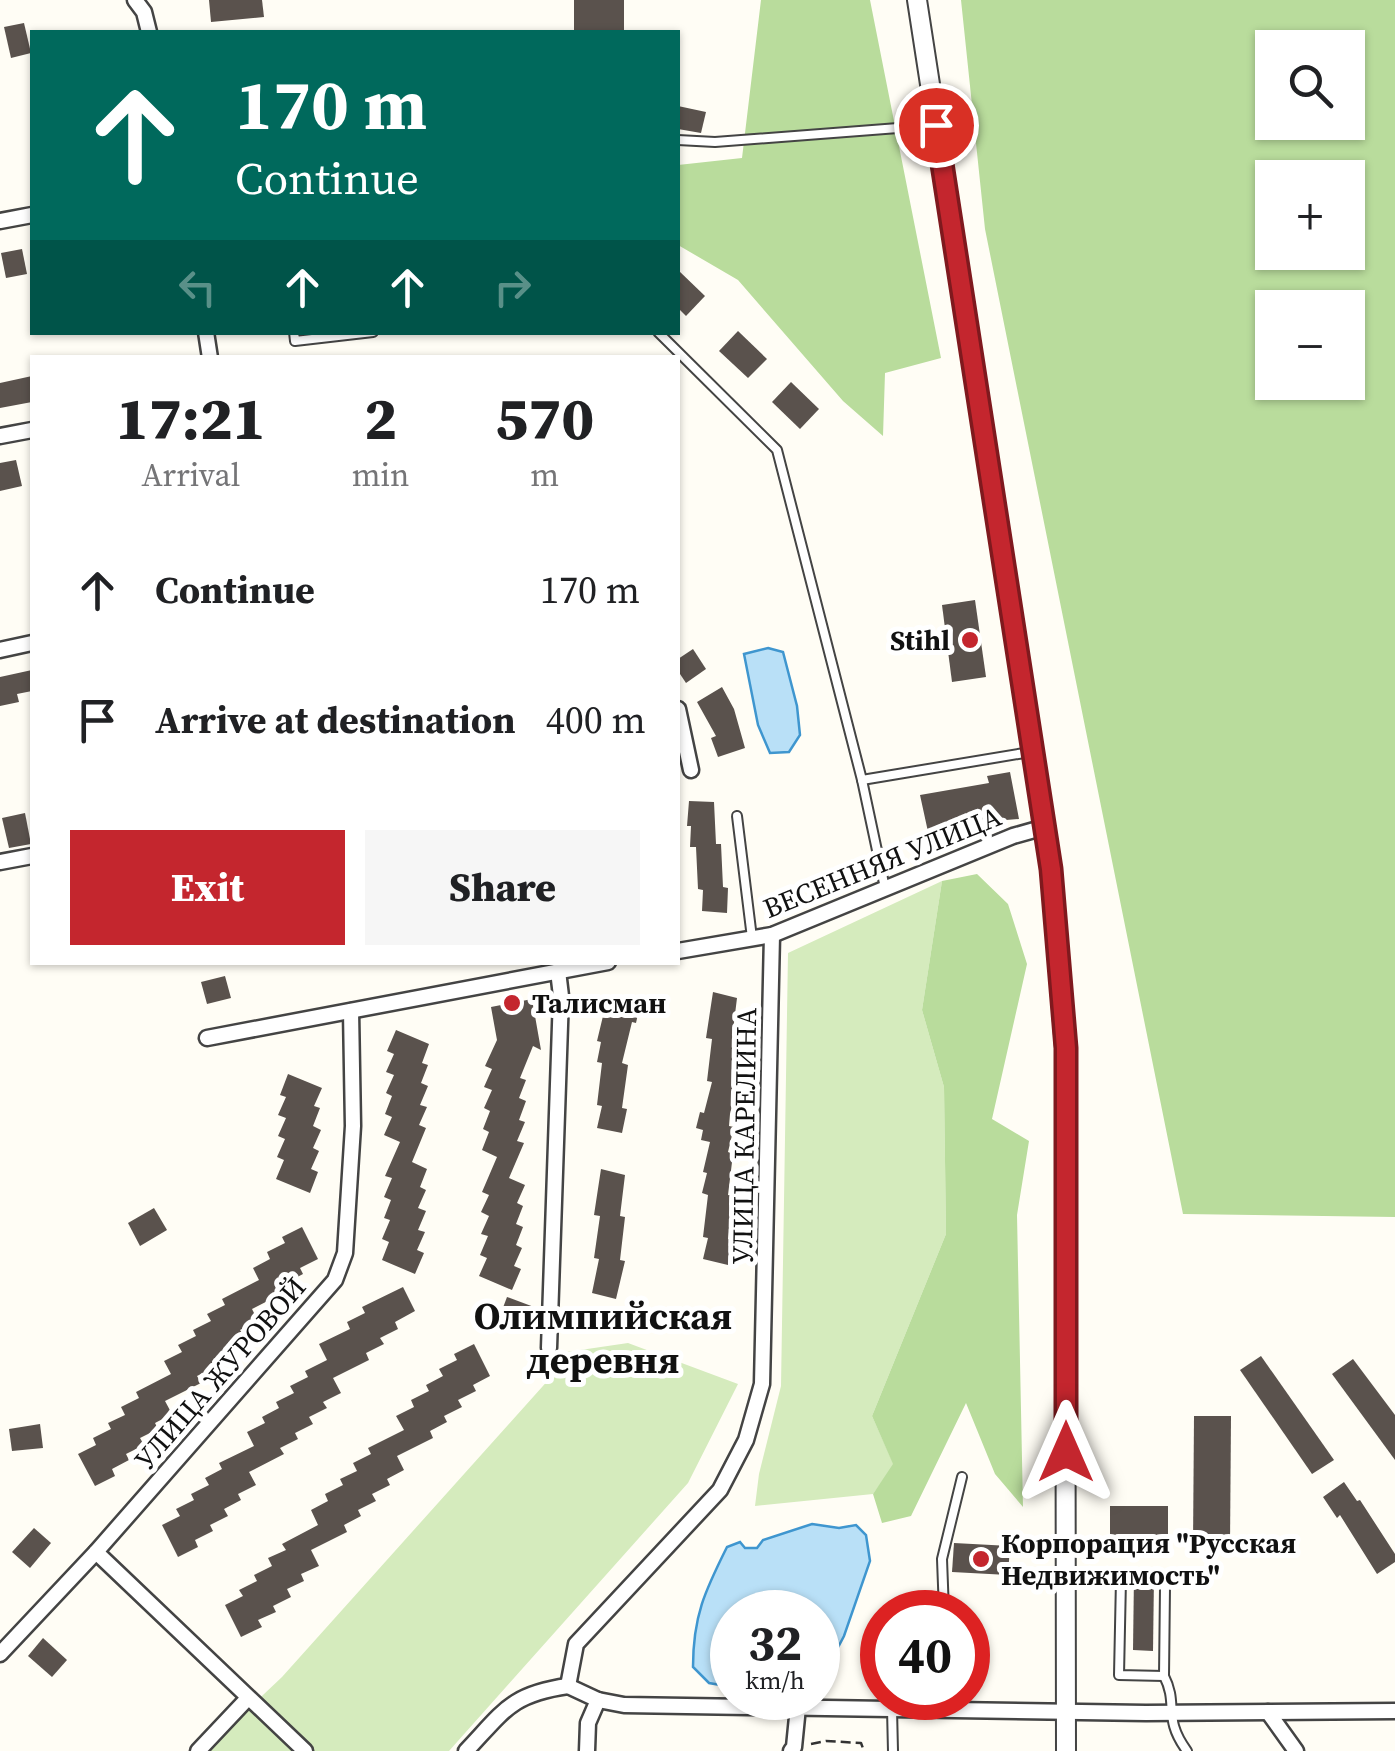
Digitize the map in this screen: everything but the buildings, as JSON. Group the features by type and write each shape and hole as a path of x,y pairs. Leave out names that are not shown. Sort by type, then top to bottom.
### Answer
{"street":[{"path":"135,0 144,12 148,30"},
{"path":"917,0 1046,827 1066,1048 1066,1751"},
{"path":"0,221 30,215"},
{"path":"0,436 30,430"},
{"path":"0,650 30,644"},
{"path":"680,718 691,770"},
{"name":"ВЕСЕННЯЯ УЛИЦА","path":"680,951 772,934 1013,836 1046,827"},
{"path":"0,862 30,856"},
{"name":"УЛИЦА КАРЕЛИНА","path":"568,1686 576,1644 720,1490 746,1440 762,1384 772,934"},
{"path":"207,1038 581,965"},
{"path":"550,1348 561,996 558,971"},
{"name":"УЛИЦА ЖУРОВОЙ","path":"0,1654 96,1552 335,1280 345,1254 353,1126 351,1011"},
{"path":"96,1552 305,1751"},
{"path":"466,1751 514,1700 536,1690 568,1686 598,1700 624,1704 710,1706"},
{"path":"198,1751 248,1698"},
{"path":"586,1751 588,1723 598,1700"},
{"path":"990,1706 1169,1713 1395,1712"},
{"path":"1268,1712 1296,1751"},
{"path":"793,1750 797,1720"}],"lane":[{"path":"680,140 715,142 936,125"},
{"path":"295,335 296,341 347,335"},
{"path":"661,335 777,450 862,780 885,888"},
{"path":"862,780 1034,751"},
{"path":"737,816 752,938"},
{"path":"943,1590 942,1558 962,1477"},
{"path":"1121,1579 1119,1674 1164,1676"},
{"path":"1165,1588 1164,1676 1171,1690 1169,1713 1173,1732 1187,1751"},
{"path":"892,1720 893,1751"}],"path":[{"path":"793,1750 826,1740 861,1743 864,1751"}],"green space":[{"path":"761,0 870,0 941,358 885,373 883,436 843,401 738,280 680,246 680,165 742,158"},
{"path":"961,0 1395,0 1395,1217 1183,1214 985,229"},
{"path":"977,874 1008,904 1027,964 992,1119 1029,1141 1017,1215 1023,1507 995,1474 966,1403 911,1516 882,1523 873,1494 893,1464 872,1416 946,1234 944,1087 922,1010 942,881"},
{"path":"942,881 922,1010 944,1087 946,1234 872,1416 894,1465 873,1494 755,1506 781,1386 788,953"},
{"path":"628,1343 738,1384 688,1483 449,1751 204,1751 282,1677 551,1377 560,1353"}],"water":[{"path":"768,648 783,652 797,706 800,735 789,752 770,753 758,725 744,654"},
{"path":"812,1524 839,1528 856,1525 866,1535 870,1561 844,1636 840,1644 840,1590 710,1590 709,1683 693,1667 695,1633 707,1591 727,1547 740,1542 745,1548 757,1548 763,1540"}],"place":[{"name":"Stihl","path":"970,640"},
{"name":"Талисман","path":"512,1003"},
{"name":"Корпорация \"Русская Недвижимость\"","path":"981,1559"}],"district":[{"name":"Олимпийская деревня","path":"603,1338"}],"route":[{"path":"936,125 1051,869 1066,1048 1066,1452"}]}
